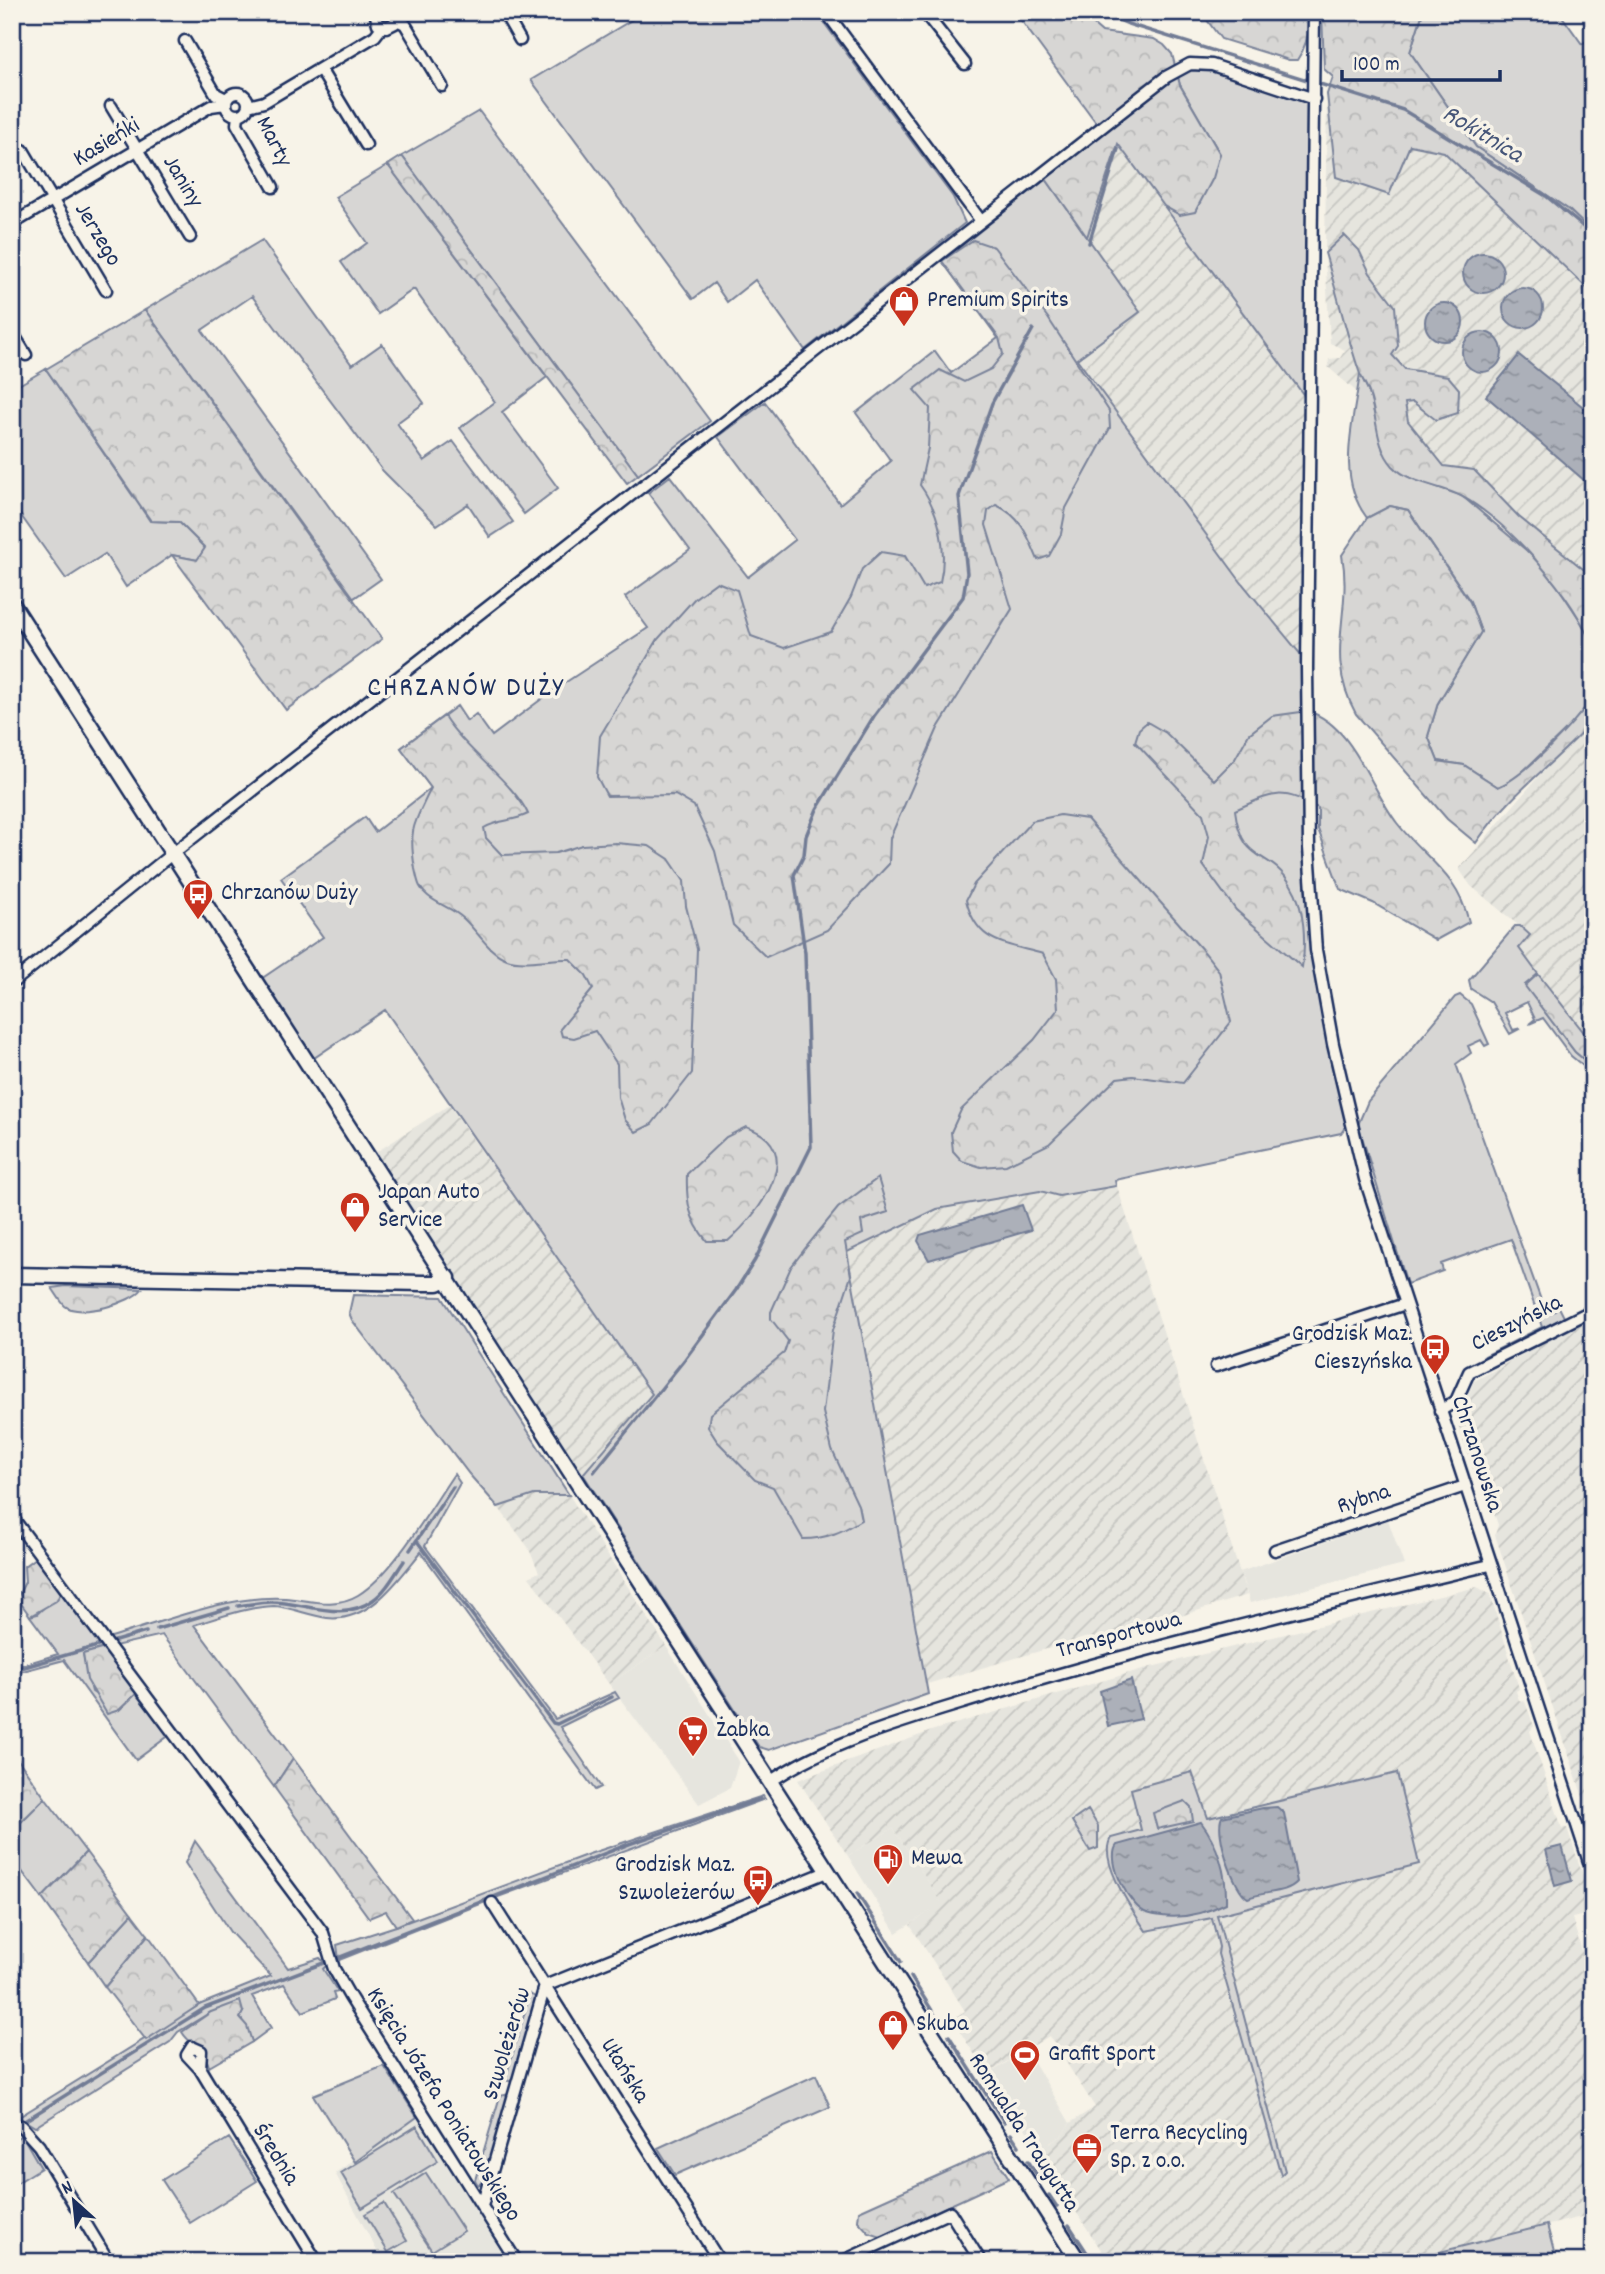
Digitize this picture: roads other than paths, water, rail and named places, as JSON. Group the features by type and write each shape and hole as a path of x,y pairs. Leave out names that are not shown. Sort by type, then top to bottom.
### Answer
{"street":[{"path":"375,12 375,20 382,27"},
{"path":"504,12 520,40"},
{"path":"826,12 981,221"},
{"path":"924,12 965,64"},
{"name":"Chrzanowska","path":"1314,12 1307,662 1309,848 1316,950 1333,1044 1365,1179 1593,1874"},
{"path":"185,41 216,94 226,102 228,112 238,116 248,106 264,102 375,36 382,27 392,26 397,16 405,24 442,86"},
{"path":"12,983 173,853 1166,77 1189,64 1212,65 1314,94"},
{"path":"320,69 366,145"},
{"path":"226,102 234,93 242,94 248,106"},
{"name":"Kasieńki","path":"12,224 211,106 226,102"},
{"name":"Janiny","path":"111,106 190,237"},
{"name":"Marty","path":"238,116 237,124 273,187"},
{"name":"Jerzego","path":"23,150 106,290"},
{"path":"12,332 26,355"},
{"name":"Romualda Traugutta","path":"12,604 1079,2262"},
{"path":"12,1275 423,1283 438,1283 448,1278"},
{"path":"1216,1366 1405,1304"},
{"name":"Cieszyńska","path":"1440,1411 1457,1401 1469,1372 1593,1310"},
{"name":"Rybna","path":"1275,1550 1465,1486"},
{"name":"Księcia Józefa Poniatowskiego","path":"12,1517 323,1933 334,1969 517,2262"},
{"name":"Transportowa","path":"771,1781 804,1761 853,1741 1076,1669 1490,1565"},
{"name":"Szwoleżerów","path":"482,2206 545,1986 829,1871"},
{"name":"Ułańska","path":"492,1903 720,2262"},
{"name":"Średnia","path":"200,2069 208,2087 317,2262"},
{"path":"21,2126 39,2146 109,2262"},
{"path":"841,2262 950,2212 981,2262"}],"water":[{"path":"1483,253 1491,254 1497,259 1502,265 1502,281 1497,287 1491,292 1483,293 1475,292 1469,287 1464,281 1463,273 1464,265 1469,259 1475,254"},
{"path":"1523,288 1537,294 1543,308 1537,322 1523,328 1509,322 1503,308 1509,294"},
{"path":"1444,303 1458,308 1463,322 1458,336 1444,341 1430,336 1425,322 1430,308"},
{"path":"1482,332 1496,338 1502,352 1496,366 1482,372 1468,366 1462,352 1468,338"},
{"path":"1519,355 1593,415 1592,487 1486,396"},
{"path":"1022,1205 1031,1230 929,1260 918,1241 920,1235"},
{"path":"1131,1680 1141,1719 1108,1726 1100,1691"},
{"path":"1277,1807 1284,1813 1297,1882 1287,1889 1248,1898 1237,1884 1227,1860 1220,1824 1222,1817"},
{"path":"1201,1822 1220,1860 1226,1903 1198,1914 1178,1917 1147,1913 1140,1909 1127,1894 1117,1872 1114,1852 1117,1845"},
{"path":"1562,1846 1572,1881 1555,1886 1546,1850"}],"waterway":[{"name":"Rokitnica","path":"1100,12 1128,24 1403,110 1546,196 1593,235"},
{"path":"1089,243 1118,149"},
{"path":"594,1472 685,1359 736,1290 755,1260 811,1147 805,953 794,875 804,855 806,836 817,809 874,716 963,597 967,573 959,496 992,403 1033,329"},
{"path":"410,1550 453,1487"},
{"path":"417,1541 553,1723 557,1724 612,1697"},
{"path":"238,1606 271,1602 336,1611 361,1607 382,1592 404,1561"},
{"path":"157,1629 229,1608"},
{"path":"112,1642 146,1632"},
{"path":"21,1668 101,1645"},
{"path":"338,1958 629,1844 760,1799"},
{"path":"857,1893 901,1962"},
{"path":"26,2120 205,2008 326,1962"},
{"path":"911,1977 936,2017"},
{"path":"949,2036 1004,2122"},
{"path":"1011,2134 1019,2146"},
{"path":"1028,2161 1039,2178"},
{"path":"1049,2195 1057,2207"},
{"path":"1069,2225 1093,2262"}],"place":[{"name":"Premium Spirits","path":"904,328"},
{"name":"Chrzanów Duży","path":"198,921"},
{"name":"Japan Auto Service","path":"355,1234"},
{"name":"Grodzisk Maz. Cieszyńska","path":"1435,1376"},
{"name":"Żabka","path":"693,1758"},
{"name":"Mewa","path":"888,1886"},
{"name":"Grodzisk Maz. Szwoleżerów","path":"758,1907"},
{"name":"Skuba","path":"893,2052"},
{"name":"Grafit Sport","path":"1025,2082"},
{"name":"Terra Recycling Sp. z o.o.","path":"1087,2175"}],"district":[{"name":"CHRZANÓW DUŻY","path":"466,690"}]}
